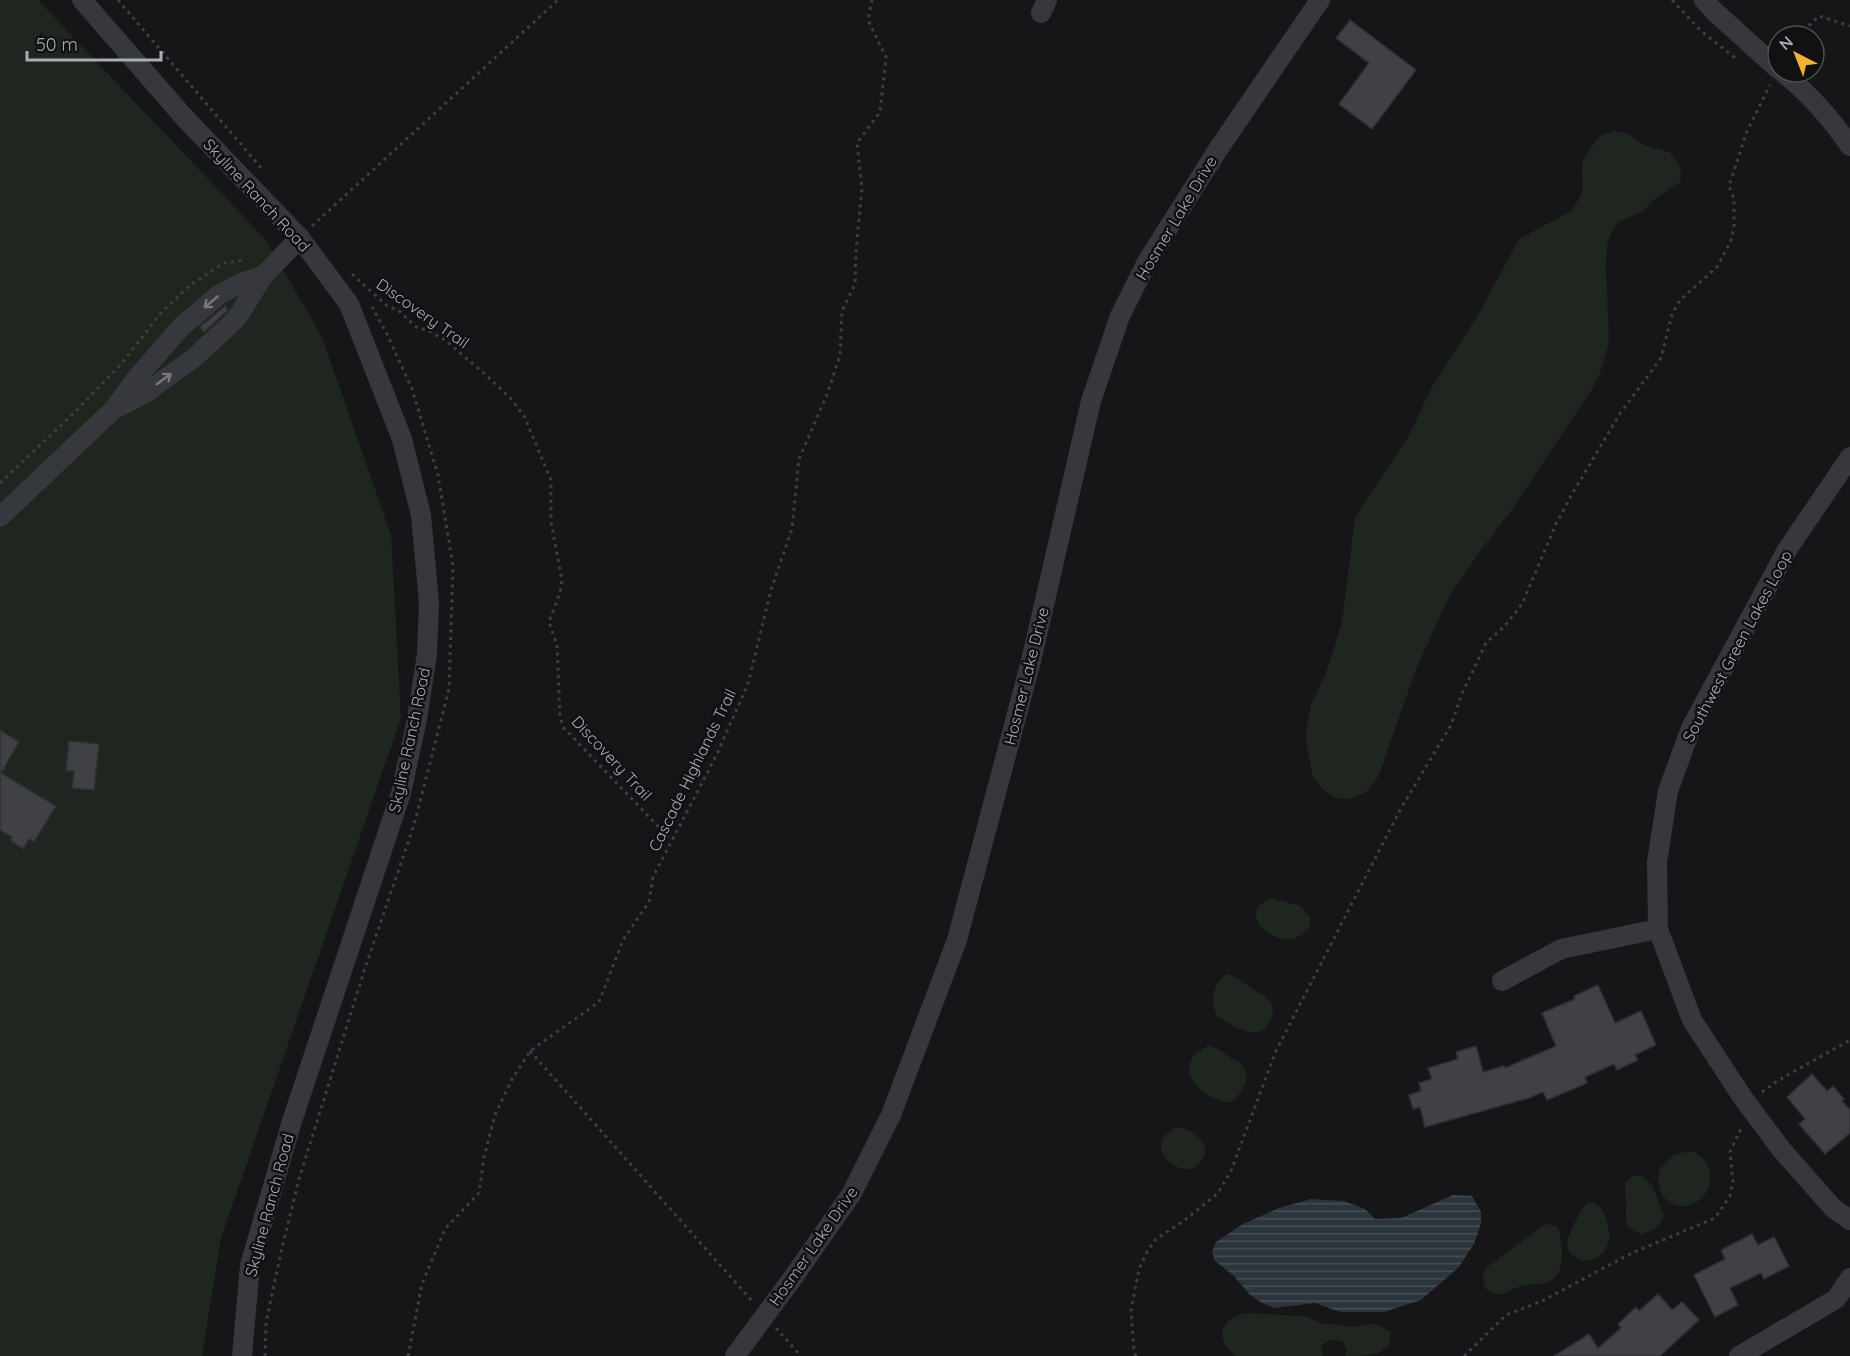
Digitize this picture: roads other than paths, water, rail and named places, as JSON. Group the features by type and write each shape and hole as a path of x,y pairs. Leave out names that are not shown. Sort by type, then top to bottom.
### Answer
{"street":[{"name":"Skyline Ranch Road","path":"82,0 183,116 306,232 349,304 402,439 421,515 429,603 427,654 417,719 401,793 292,1121 250,1265 242,1356"},
{"name":"Hosmer Lake Drive","path":"735,1356 852,1193 891,1115 957,940 1031,661 1091,401 1120,316 1148,260 1210,161 1320,0"},
{"path":"1704,0 1766,62"},
{"path":"1795,84 1805,90 1835,124 1850,146"},
{"path":"114,409 147,392 195,357 237,318 263,276 306,232"},
{"path":"0,517 114,409 135,380 182,327 220,294 243,282 263,276"},
{"name":"Southwest Green Lakes Loop","path":"1850,457 1787,550 1691,728 1668,791 1656,862 1658,929 1692,1020 1750,1108 1781,1149 1833,1208 1850,1220"},
{"path":"1502,981 1561,948 1658,929"},
{"path":"1739,1356 1836,1299 1850,1278"}]}
